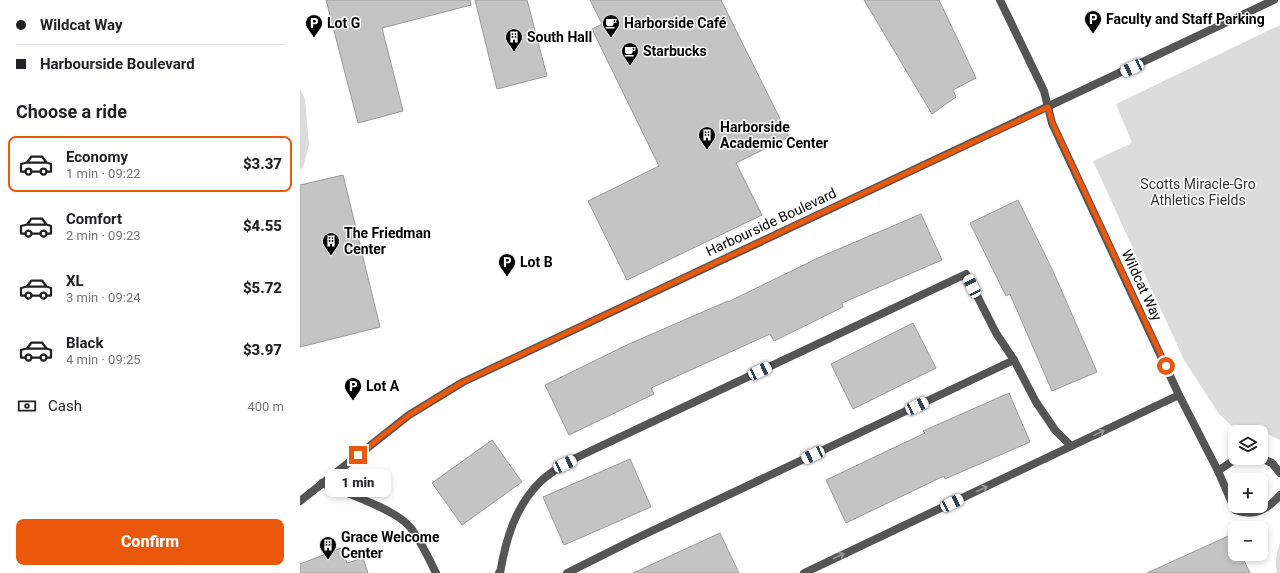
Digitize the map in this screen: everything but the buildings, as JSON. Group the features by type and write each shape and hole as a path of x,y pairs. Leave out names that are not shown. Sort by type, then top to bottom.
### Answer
{"street":[{"name":"Wildcat Way","path":"1000,0 1044,91 1052,122 1178,395 1218,471 1235,510 1244,513 1263,509 1272,504 1280,495"},
{"name":"Harbourside Boulevard","path":"300,501 409,415 463,382 1274,0"},
{"path":"500,573 512,524 523,502 541,481 565,464 966,274 996,334 1014,360 1036,402 1055,430 1071,446"},
{"path":"567,573 639,537 1014,360"},
{"path":"804,573 1178,395"},
{"path":"1268,461 1272,463 1280,474"},
{"path":"1218,471 1228,464"},
{"path":"322,483 393,513 409,526 421,543 436,573"}],"green space":[{"name":"Scotts Miracle-Gro Athletics Fields","path":"1280,25 1280,440 1268,434 1268,425 1231,425 1219,414 1184,360 1093,161 1132,143 1116,104"},
{"path":"300,89 305,99 309,145 303,168 300,169"},
{"path":"1280,543 1280,573 1277,573 1276,558"}],"place":[{"name":"Faculty and Staff Parking","path":"1093,34"},
{"name":"Lot G","path":"314,38"},
{"name":"Harborside Café","path":"611,38"},
{"name":"South Hall","path":"514,52"},
{"name":"Starbucks","path":"630,66"},
{"name":"Harborside Academic Center","path":"707,150"},
{"name":"The Friedman Center","path":"331,256"},
{"name":"Lot B","path":"507,277"},
{"name":"Lot A","path":"353,401"},
{"name":"Grace Welcome Center","path":"328,560"}],"route":[{"path":"358,455 409,415 463,382 1048,107 1052,122 1166,366"}]}
